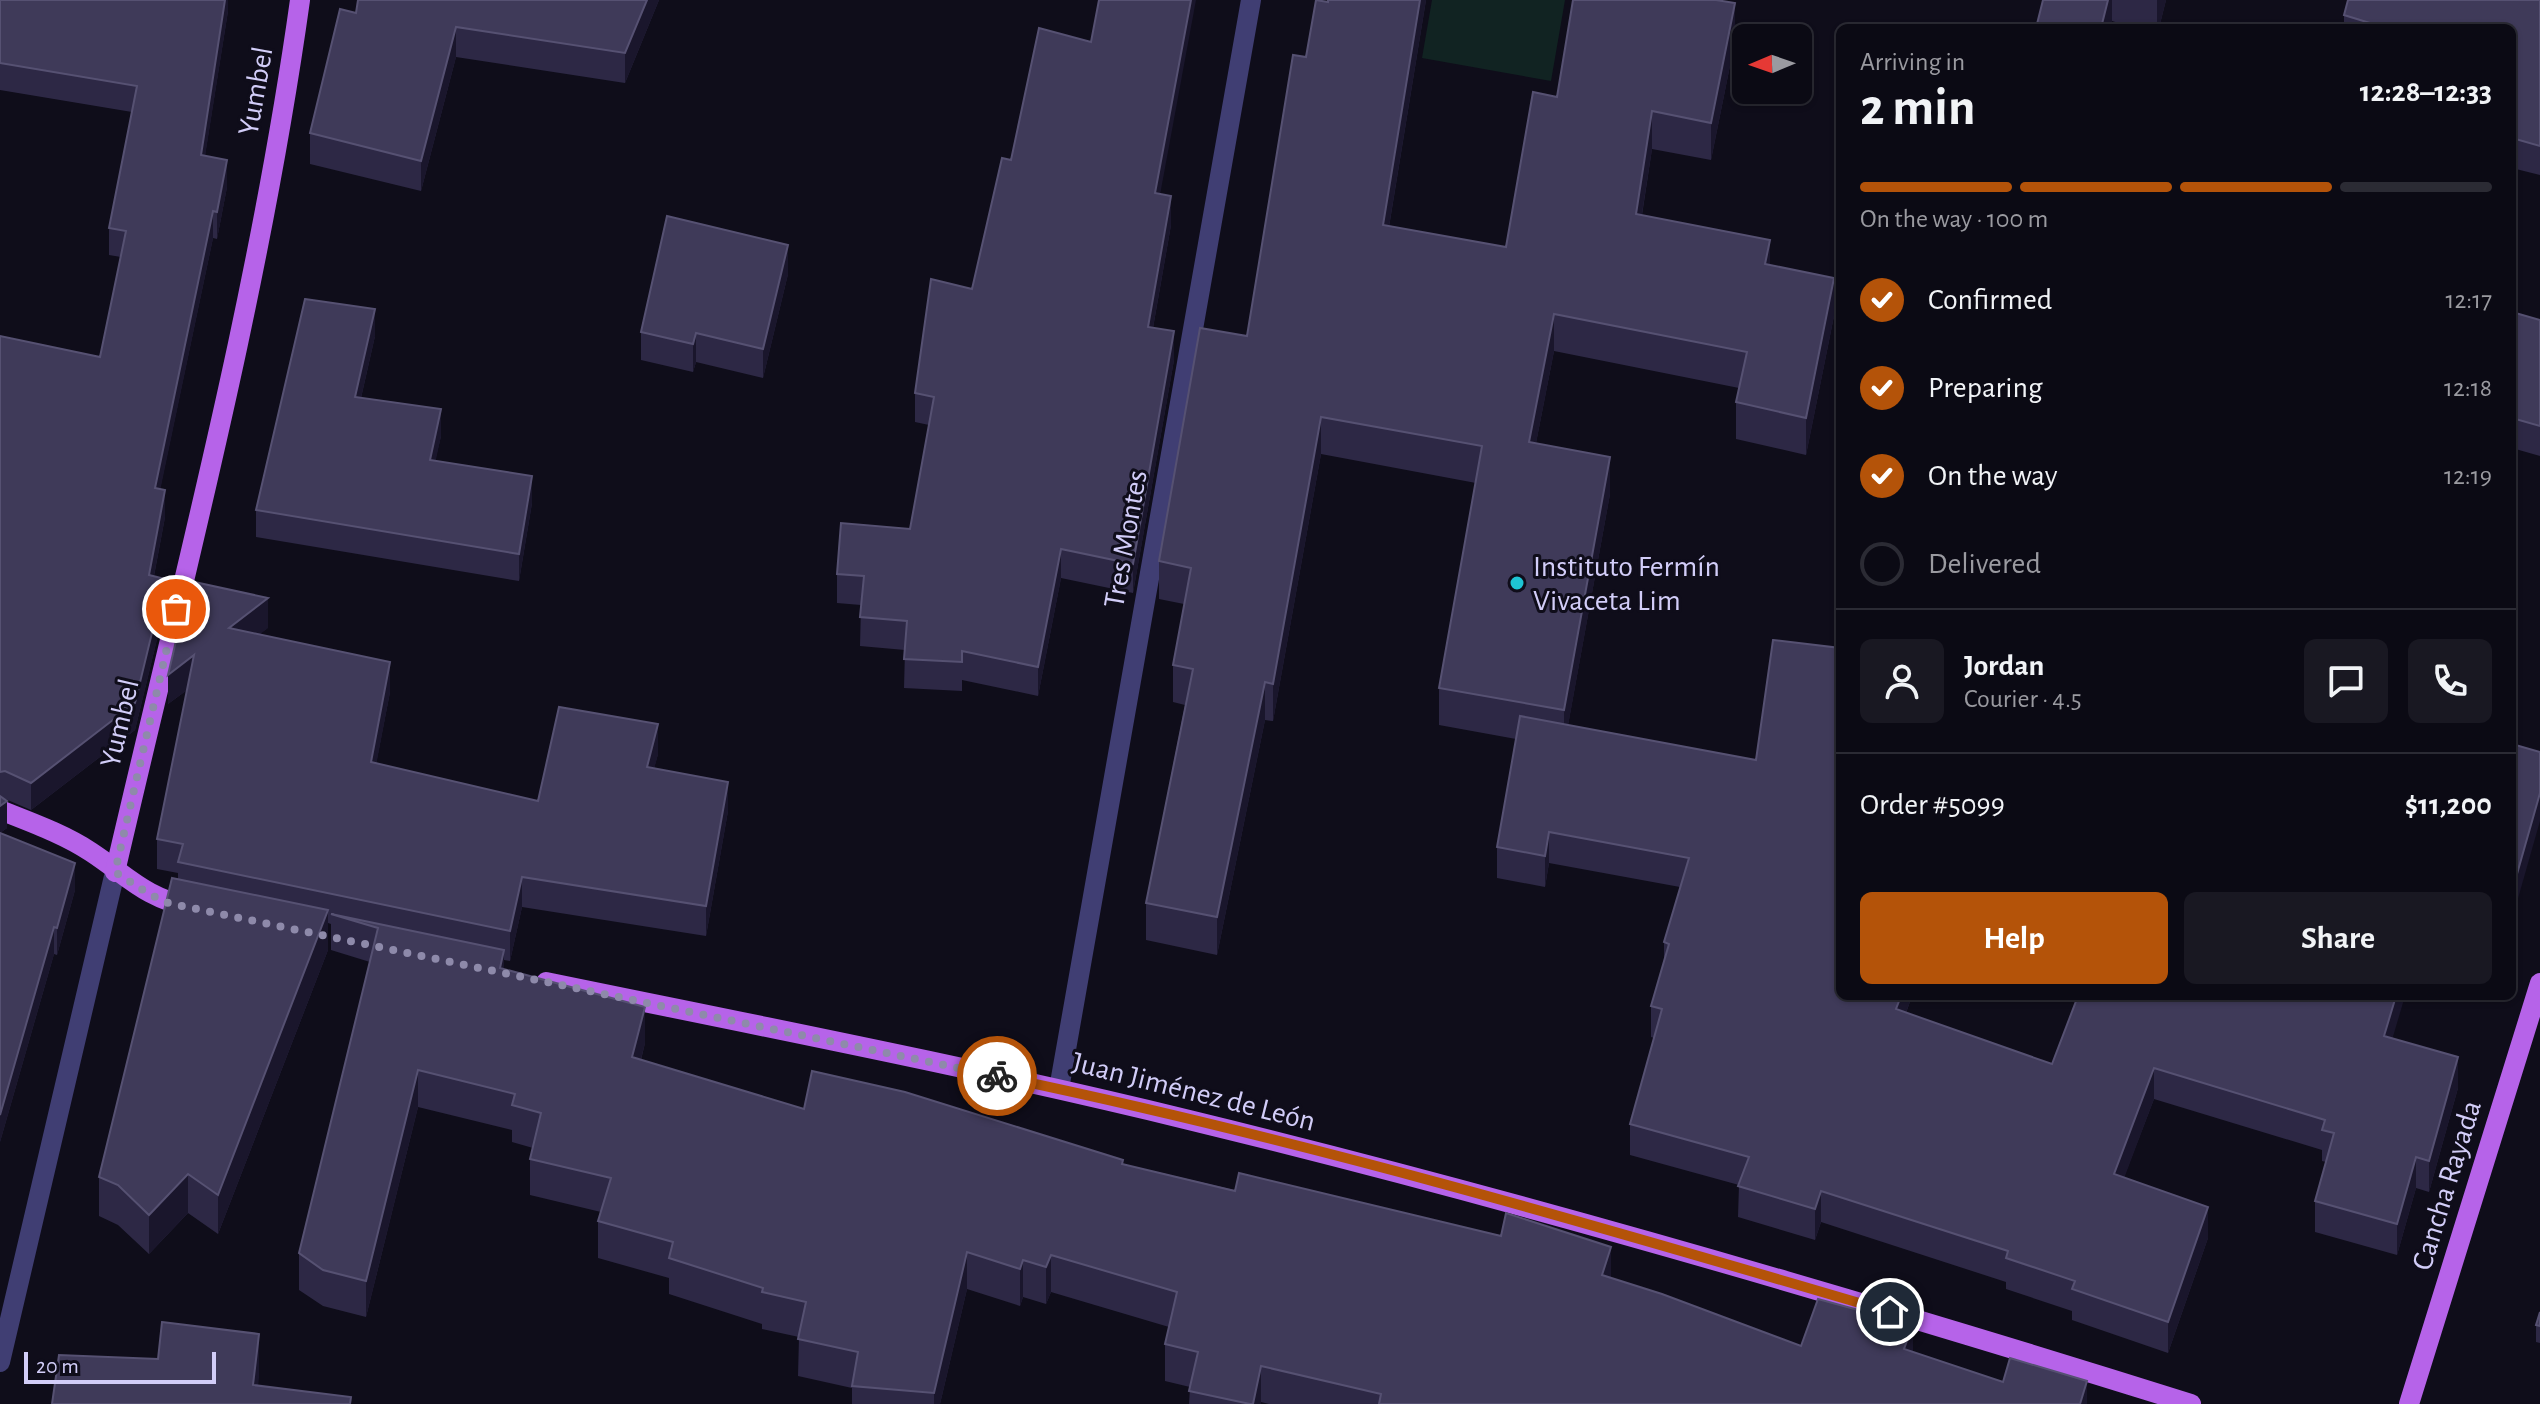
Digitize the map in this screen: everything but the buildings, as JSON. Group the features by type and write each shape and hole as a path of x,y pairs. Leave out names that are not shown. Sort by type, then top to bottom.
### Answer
{"main road":[{"name":"Yumbel","path":"115,872 249,288 300,0"},
{"path":"0,810 90,851 149,894 168,903 215,913"},
{"name":"Juan Jiménez de León","path":"528,978 1059,1089 1419,1178 2004,1345 2191,1404"},
{"name":"Cancha Rayada","path":"2409,1404 2540,983"}],"street":[{"name":"Tres Montes","path":"1059,1089 1251,0"},
{"name":"Yumbel","path":"0,1362 115,872"}],"shaded area":[{"path":"1432,0 1565,0 1551,81 1422,58"}],"way so far":[{"path":"176,609 115,872 149,894 168,903 997,1076"}],"place":[{"name":"Instituto Fermín Vivaceta Lim","path":"1517,583"}],"route":[{"path":"997,1076 1191,1120 1435,1182 1890,1312"}]}
